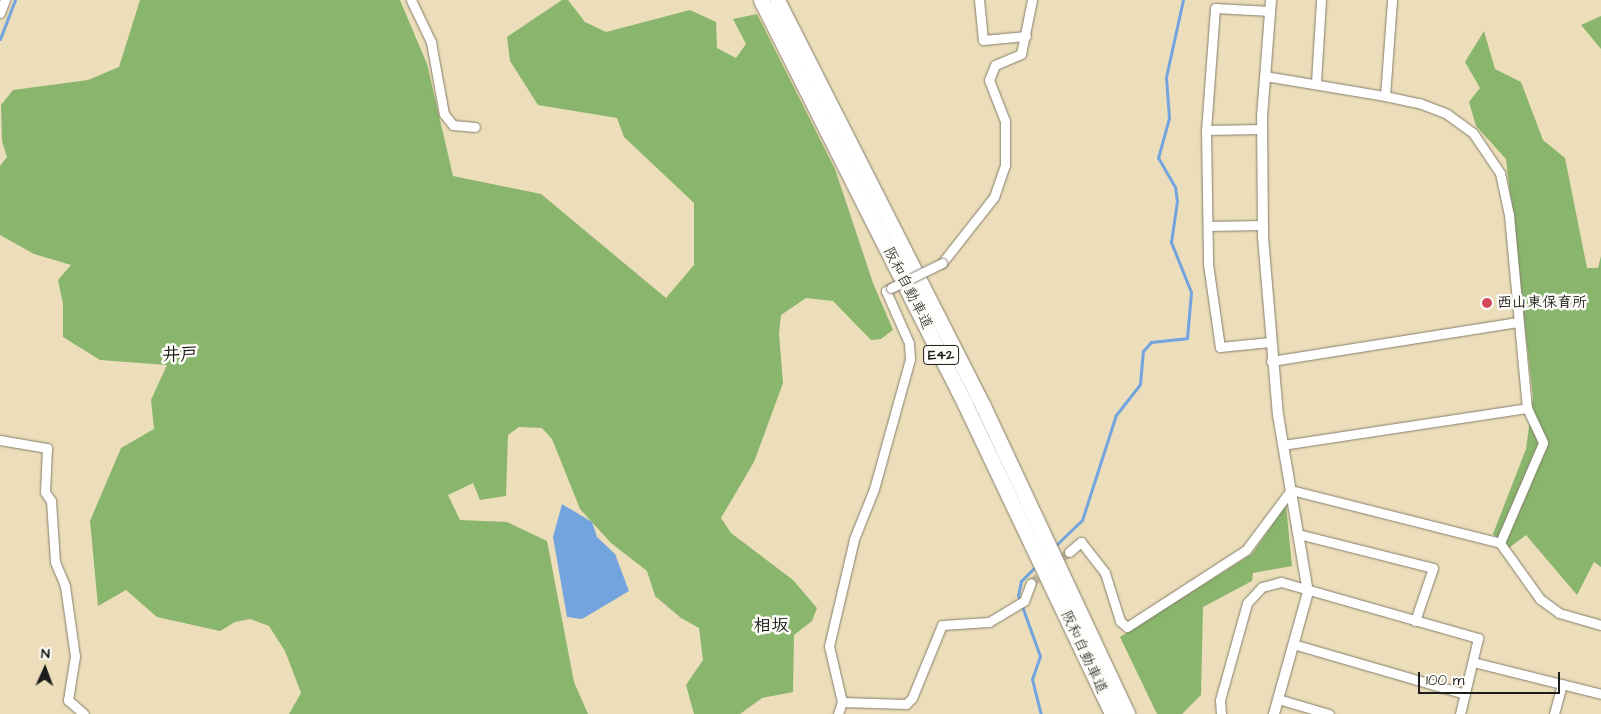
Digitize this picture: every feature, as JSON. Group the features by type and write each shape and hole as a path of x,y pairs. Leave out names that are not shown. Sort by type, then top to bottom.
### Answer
{"highway":[{"name":"阪和自動車道","path":"761,0 940,352 1112,714"},
{"name":"阪和自動車道","path":"777,0 983,406 1127,714"}],"street":[{"path":"0,14 5,0"},
{"path":"410,0 431,42 444,114 453,125 475,127"},
{"path":"979,0 983,40 1026,36"},
{"path":"838,714 842,702 829,646 854,539 874,489 910,359 909,343 886,291 942,263 994,197 1005,165 1005,121 989,80 995,65 1021,54 1032,0"},
{"path":"1271,0 1262,129 1263,225 1270,342 1283,445 1308,592 1274,714"},
{"path":"1316,82 1321,0"},
{"path":"1385,96 1392,0"},
{"path":"1270,11 1215,8 1206,130 1208,264 1220,347 1270,342"},
{"path":"1265,76 1316,82 1385,96 1418,103 1447,114 1472,134 1500,173 1509,215 1527,408 1543,442 1500,543"},
{"path":"1206,130 1262,129"},
{"path":"1208,226 1263,225"},
{"path":"1272,361 1518,322"},
{"path":"1283,445 1527,408"},
{"path":"0,440 47,448 45,492 51,502 55,562 65,586 75,656 68,700 84,714"},
{"path":"1291,490 1500,543 1540,599 1559,613 1601,625"},
{"path":"1069,552 1081,542 1105,573 1120,621 1127,627 1246,550 1291,490"},
{"path":"1298,534 1433,568 1416,621"},
{"path":"1221,714 1220,700 1247,603 1262,587 1281,582 1308,592 1478,638 1460,714"},
{"path":"842,702 906,704 912,698 942,625 989,622 1024,601 1031,583"},
{"path":"1293,644 1465,694"},
{"path":"1473,662 1601,694"},
{"path":"1554,714 1562,684"},
{"path":"1278,699 1329,714"}],"green space":[{"path":"140,0 400,0 427,64 453,176 541,194 666,298 694,265 694,203 624,137 617,118 538,105 510,61 507,37 562,0 568,0 585,22 606,32 690,10 716,22 717,48 736,58 746,44 733,19 757,14 835,169 873,283 893,330 881,339 871,340 833,301 806,298 781,315 779,333 783,383 754,462 721,518 731,533 793,580 817,608 812,621 794,635 793,692 762,698 740,714 694,714 686,685 703,660 699,628 681,618 655,596 647,571 611,543 580,509 552,439 542,428 519,427 508,435 506,496 480,500 473,483 448,495 460,520 507,522 547,541 574,682 588,714 289,714 301,693 285,651 269,626 250,619 235,622 220,631 157,617 126,590 98,606 90,521 121,448 154,429 151,400 167,365 100,360 63,337 63,304 58,280 71,265 34,254 0,235 0,166 7,157 2,141 1,105 13,90 88,80 119,67"},
{"path":"1601,16 1601,49 1581,25"},
{"path":"1484,31 1495,69 1521,82 1543,140 1565,158 1587,268 1598,268 1601,256 1601,567 1594,562 1577,595 1526,535 1509,548 1493,534 1526,449 1533,397 1506,159 1476,126 1469,102 1480,88 1465,62"},
{"path":"1286,505 1292,566 1253,573 1252,581 1203,607 1201,695 1182,714 1157,714 1120,637 1252,554"}],"water":[{"path":"562,504 592,522 597,537 615,554 629,591 582,619 567,617 553,537"}],"waterway":[{"path":"0,39 15,0"},
{"path":"1053,548 1082,520 1116,415 1140,384 1143,351 1151,342 1187,338 1191,292 1171,242 1177,201 1175,187 1158,158 1169,118 1166,77 1183,0"},
{"path":"1037,565 1021,581 1018,595 1040,656 1032,679 1041,714"}],"tunnel":[{"path":"1031,583 1069,552"}],"place":[{"name":"西山東保育所","path":"1487,303"}],"district":[{"name":"井戸","path":"180,355"},
{"name":"相坂","path":"771,626"}]}
